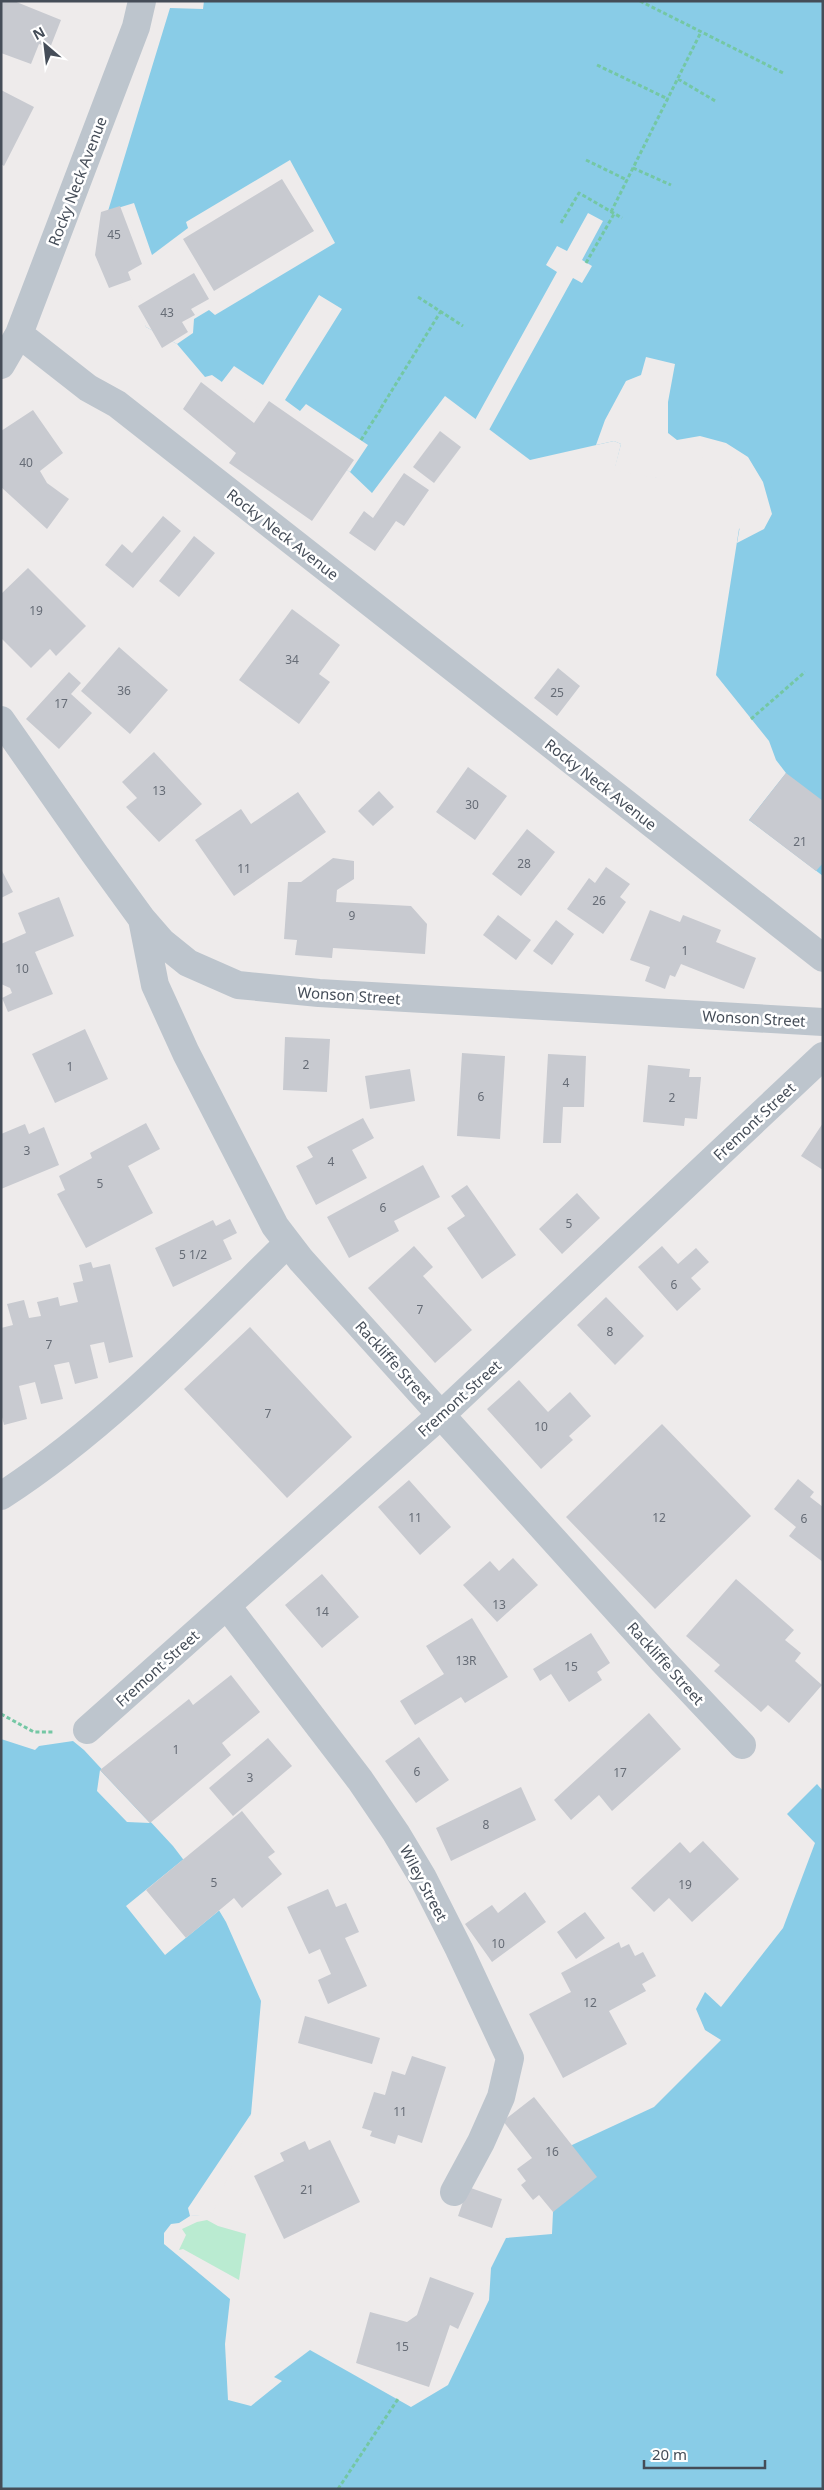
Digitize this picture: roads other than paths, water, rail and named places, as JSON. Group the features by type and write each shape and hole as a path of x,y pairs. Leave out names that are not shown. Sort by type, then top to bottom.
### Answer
{"street":[{"name":"Rocky Neck Avenue","path":"142,1 136,27 19,334 88,388 117,404 823,958"},
{"path":"1,365 19,334"},
{"name":"Wonson Street","path":"1,720 142,919 162,942 188,964 238,985 329,994 823,1022"},
{"name":"Rackliffe Street","path":"142,919 155,985 242,1166 275,1226 288,1243 664,1662 742,1745"},
{"name":"Fremont Street","path":"86,1730 442,1414 823,1056"},
{"path":"1,1496 41,1470 117,1409 288,1243"},
{"name":"Wiley Street","path":"227,1606 360,1780 396,1833 450,1931 510,2058 501,2097 481,2142 454,2192"}],"water":[{"path":"204,1 823,1 823,876 749,820 786,773 776,760 769,741 716,675 739,529 761,512 731,474 703,454 671,464 659,478 615,468 621,444 614,441 530,460 445,396 372,493 350,472 212,375 205,377 177,344 146,327 108,211 170,8 203,9"},
{"path":"1,1739 35,1750 39,1746 73,1741 84,1750 173,1846 208,1892 226,1922 261,2001 251,2114 210,2214 190,2216 179,2223 171,2224 164,2233 164,2244 230,2299 225,2344 228,2400 251,2406 282,2381 274,2377 310,2350 411,2407 448,2385 489,2300 491,2268 506,2238 552,2234 553,2212 572,2145 654,2107 721,2040 705,2030 696,2009 705,1992 721,2007 783,1928 815,1843 787,1814 817,1784 823,1791 823,2489 1,2489"}]}
